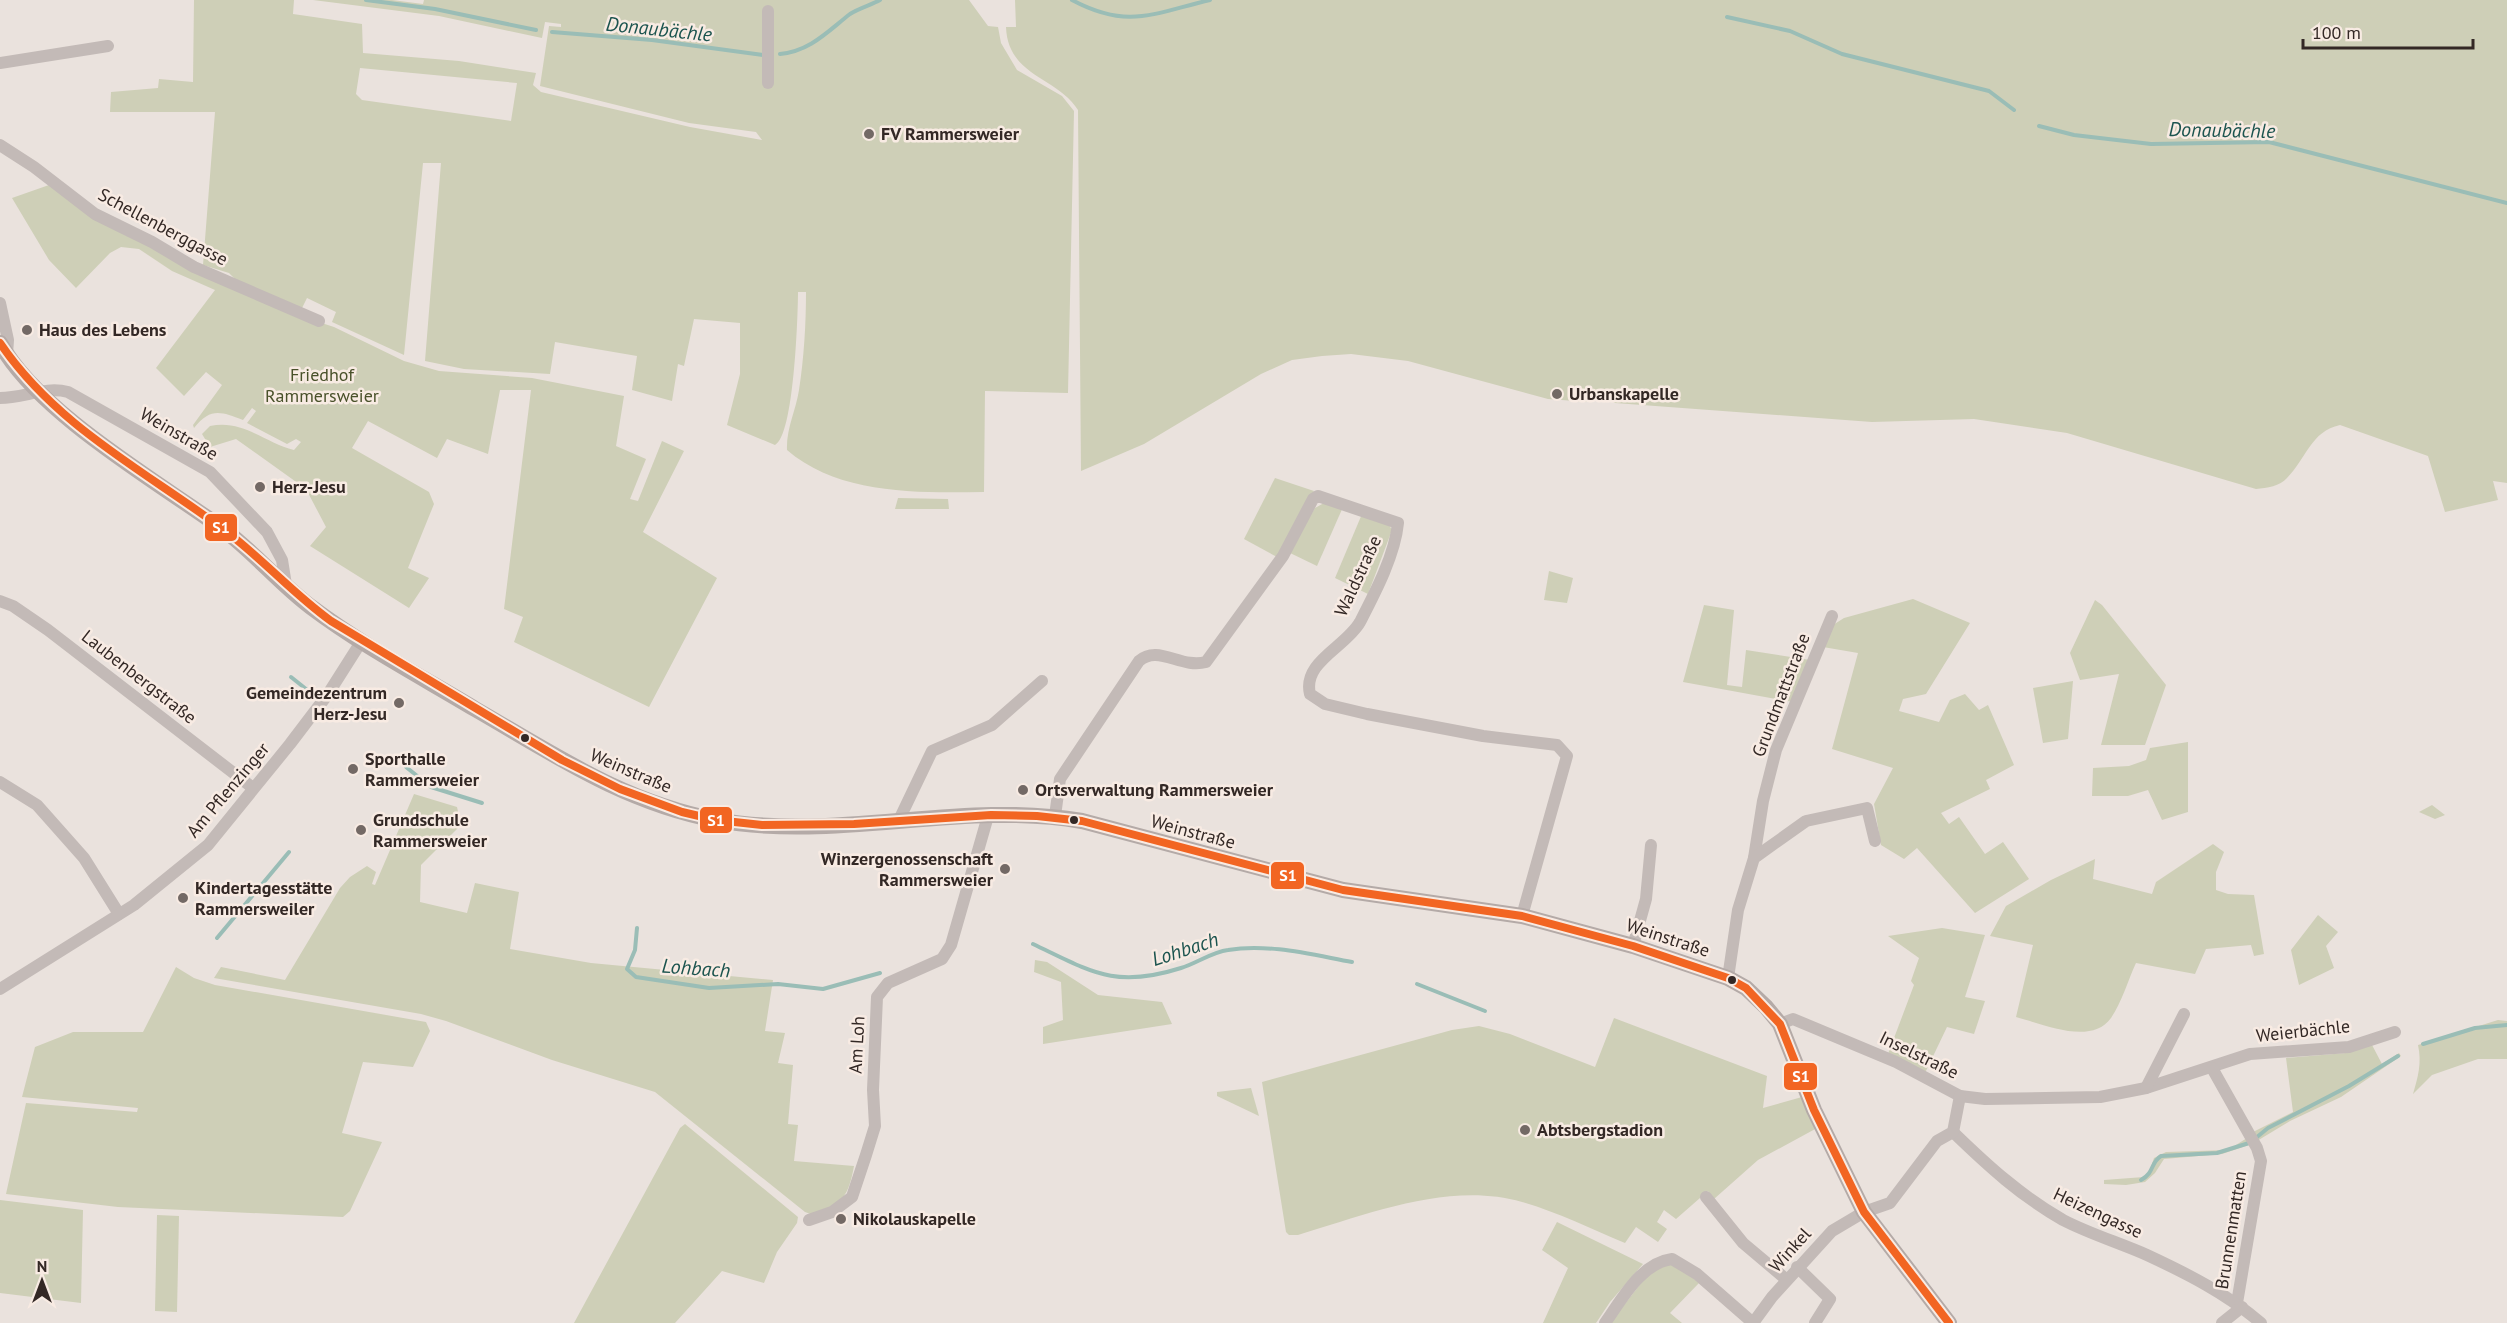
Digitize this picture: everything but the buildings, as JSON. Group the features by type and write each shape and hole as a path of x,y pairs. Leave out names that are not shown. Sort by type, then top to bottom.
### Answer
{"street":[{"path":"768,11 768,83"},
{"path":"0,63 108,46"},
{"name":"Schellenberggasse","path":"0,145 34,167 95,214 152,242 194,267 319,321"},
{"name":"Weinstraße","path":"0,303 8,340 3,349 39,393 98,440 228,532 309,606 362,642 561,761 644,801 688,813 759,826 801,828 988,816 1055,816 1082,821 1343,890 1522,916 1633,946 1728,978 1746,988 1767,1007 1780,1024 1814,1110 1864,1212 1949,1323"},
{"name":"Weinstraße","path":"39,393 54,388 68,392 210,472 267,532 282,560 285,585"},
{"path":"0,398 39,393"},
{"name":"Waldstraße","path":"1055,816 1060,779 1139,661 1146,655 1158,655 1194,666 1206,662 1283,556 1313,499 1318,496 1398,523 1397,534 1359,624 1312,672 1307,683 1310,694 1325,704 1367,714 1483,736 1557,746 1567,756 1522,916"},
{"name":"Laubenbergstraße","path":"0,601 13,606 48,630 253,788"},
{"name":"Grundmattstraße","path":"1728,978 1738,910 1754,858 1763,801 1776,750 1832,616"},
{"name":"Am Pflenzinger","path":"0,989 134,905 208,845 324,700 362,642"},
{"path":"898,822 932,751 992,725 1042,681"},
{"path":"0,782 37,805 84,858 119,914"},
{"path":"1754,858 1806,821 1867,808 1875,841"},
{"name":"Am Loh","path":"809,1220 832,1212 852,1197 875,1126 873,1090 877,997 888,983 942,959 951,945 988,816"},
{"path":"1633,946 1646,899 1651,845"},
{"path":"2146,1088 2184,1014"},
{"name":"Inselstraße","path":"1780,1024 1793,1019 1811,1025 1896,1062 1960,1096 1953,1132"},
{"name":"Weierbächle","path":"1960,1096 1985,1099 2100,1096 2146,1088 2250,1054 2349,1047 2395,1032"},
{"name":"Brunnenmatten","path":"2211,1068 2257,1148 2261,1161 2240,1305"},
{"path":"1864,1212 1890,1203 1937,1141 1953,1132"},
{"name":"Heizengasse","path":"1953,1132 2026,1198 2066,1221 2148,1256 2222,1292 2260,1323"},
{"path":"1706,1197 1743,1243 1787,1280"},
{"name":"Winkel","path":"1753,1322 1797,1267 1832,1231 1864,1212"},
{"path":"1605,1323 1623,1296 1652,1264 1672,1259 1697,1274 1753,1322"},
{"path":"1797,1267 1830,1299 1815,1323"},
{"path":"2222,1323 2240,1305"}],"green space":[{"path":"194,0 294,0 293,14 362,24 363,53 459,61 536,73 533,85 541,92 690,127 762,140 756,132 689,123 540,86 549,26 561,27 561,24 545,22 542,38 439,16 313,0 392,0 423,4 424,0 969,0 988,26 998,27 1001,43 1017,70 1062,96 1074,111 1068,393 985,391 984,492 907,491 855,483 831,476 808,465 787,450 788,435 801,378 806,292 798,292 791,399 787,421 775,445 727,425 740,374 740,323 694,319 684,366 678,364 672,401 632,390 637,356 555,342 550,374 464,369 425,361 441,163 423,163 404,355 332,322 336,312 307,298 302,308 239,283 229,273 203,265 215,112 110,112 111,92 158,88 159,79 193,82","holes":["360,68 517,83 511,121 362,100 356,94"]},
{"path":"1015,0 2507,0 2507,483 2493,481 2498,500 2445,512 2428,456 2340,425 2330,428 2315,439 2294,471 2284,481 2256,489 2067,433 1974,419 1872,422 1615,403 1606,398 1589,402 1548,399 1408,361 1351,354 1292,360 1261,374 1144,444 1081,471 1078,110 1059,90 1024,67 1015,56 1009,44 1006,27 1016,27"},
{"name":"Friedhof Rammersweier","path":"49,185 300,316 334,327 404,361 439,371 532,378 624,396 616,446 646,459 630,499 638,501 662,441 684,451 643,532 717,578 649,707 514,642 523,617 504,609 531,390 500,390 488,454 447,439 437,458 368,421 352,448 429,492 434,504 408,568 429,578 409,608 310,546 326,527 306,489 236,439 210,447 202,434 210,426 222,425 243,429 294,450 301,442 296,439 287,444 247,423 256,411 252,408 243,420 216,413 205,417 194,428 193,425 222,385 206,372 184,396 156,368 215,290 172,271 139,249 121,247 110,253 76,288 49,260 12,198"},
{"path":"1275,478 1314,491 1277,557 1244,539"},
{"path":"898,498 948,499 949,509 895,509"},
{"path":"1324,503 1343,507 1317,566 1288,552 1315,508"},
{"path":"1362,514 1388,523 1392,530 1368,594 1335,578"},
{"path":"1549,571 1573,578 1567,603 1544,600"},
{"path":"1913,599 1970,623 1926,694 1903,699 1899,711 1939,722 1950,700 1965,694 1979,710 1988,705 2014,765 1986,780 1990,789 1941,813 1949,824 1959,817 1985,854 2003,842 2029,879 1975,913 1917,848 1904,859 1881,845 1874,804 1893,768 1832,749 1858,653 1823,647 1833,625 1844,618"},
{"path":"2095,600 2102,605 2166,685 2145,745 2101,745 2119,674 2080,680 2070,653"},
{"path":"1704,605 1734,610 1727,685 1742,687 1746,650 1810,660 1793,702 1683,682"},
{"path":"2073,681 2068,739 2043,743 2033,688"},
{"path":"2188,742 2188,812 2162,820 2148,790 2128,796 2092,796 2093,768 2129,766 2146,760 2150,748"},
{"path":"414,794 457,807 461,825 421,865 420,902 467,913 475,883 519,892 510,949 591,963 773,980 765,1031 785,1033 778,1063 793,1065 788,1124 798,1125 794,1161 854,1166 843,1197 816,1216 805,1212 655,1092 552,1060 421,1014 214,978 221,967 285,980 340,888 350,877 367,866 376,872 372,884 375,885"},
{"path":"2432,805 2445,815 2435,819 2419,812"},
{"path":"2213,844 2224,852 2216,872 2216,890 2228,894 2254,895 2264,954 2254,956 2251,945 2206,949 2195,974 2136,963 2115,1012 2102,1026 2092,1031 2066,1031 2016,1017 2033,945 1990,936 2006,906 2051,880 2095,859 2093,879 2152,894 2156,882"},
{"path":"2318,915 2338,932 2326,946 2334,968 2299,985 2291,950"},
{"path":"1942,928 1985,935 1965,997 1985,1001 1974,1034 1947,1027 1925,1073 1888,1054 1914,985 1911,981 1919,958 1888,936"},
{"path":"1035,960 1047,962 1098,995 1162,1002 1172,1024 1043,1044 1043,1027 1063,1020 1061,982 1034,972"},
{"path":"176,967 194,978 215,985 426,1022 430,1031 413,1067 363,1062 342,1133 382,1142 350,1211 343,1217 118,1207 6,1194 26,1103 137,1112 138,1108 22,1097 35,1047 73,1032 143,1032"},
{"name":"Abtsbergstadion","path":"1614,1018 1767,1076 1763,1108 1802,1097 1817,1128 1758,1160 1714,1199 1708,1191 1676,1219 1664,1210 1657,1222 1667,1229 1658,1242 1636,1227 1625,1243 1522,1202 1466,1195 1409,1203 1298,1235 1289,1235 1286,1232 1262,1082 1452,1030 1479,1026 1510,1034 1595,1067"},
{"path":"2498,1020 2507,1021 2507,1059 2478,1059 2432,1075 2413,1094 2418,1076 2418,1045"},
{"path":"2372,1045 2382,1064 2399,1053 2401,1056 2341,1097 2290,1121 2257,1141 2253,1132 2293,1112 2286,1058 2346,1053"},
{"path":"1251,1088 1259,1116 1217,1096 1217,1092"},
{"path":"685,1124 798,1217 797,1223 777,1252 764,1283 722,1271 675,1323 574,1323 680,1128"},
{"path":"2247,1138 2252,1144 2222,1154 2164,1159 2155,1173 2145,1182 2126,1185 2104,1184 2104,1180 2144,1177 2149,1173 2154,1158 2166,1152 2228,1150"},
{"path":"0,1200 83,1210 81,1303 0,1293"},
{"path":"157,1215 179,1216 177,1312 155,1311"},
{"path":"1557,1222 1643,1264 1610,1302 1596,1323 1543,1323 1568,1268 1542,1250"},
{"path":"1668,1262 1680,1267 1699,1283 1670,1313 1682,1323 1610,1323 1649,1273"}],"waterway":[{"name":"Donaubächle","path":"366,0 435,9 536,30"},
{"name":"Donaubächle","path":"780,54 809,45 850,14 880,0"},
{"name":"Donaubächle","path":"1072,0 1092,9 1126,17 1156,14 1210,0"},
{"name":"Donaubächle","path":"1727,17 1790,31 1842,54 1989,91 2014,110"},
{"name":"Donaubächle","path":"552,32 652,40 763,55"},
{"name":"Donaubächle","path":"2039,126 2074,135 2151,144 2269,142 2507,203"},
{"name":"Lohbach","path":"291,677 316,697"},
{"name":"Lohbach","path":"406,767 431,787 482,803"},
{"path":"217,938 289,852"},
{"name":"Lohbach","path":"637,928 635,950 627,969 636,977 709,988 778,984 823,989 880,973"},
{"name":"Lohbach","path":"1033,944 1072,963 1121,977 1158,974 1187,966 1222,951 1243,948 1275,949 1352,962"},
{"name":"Lohbach","path":"1417,984 1485,1011"},
{"path":"2423,1044 2475,1028 2507,1025"},
{"path":"2257,1137 2268,1128 2349,1086 2398,1056"},
{"path":"2141,1180 2161,1156 2217,1153 2249,1143"}],"transit line":[{"name":"S1","path":"0,343 22,372 75,423 223,529 331,621 562,760 620,789 682,812 716,820 762,825 854,824 991,815 1037,816 1082,821 1343,890 1522,916 1633,946 1728,978 1746,988 1780,1024 1814,1110 1864,1212 1949,1323"}],"place":[{"name":"FV Rammersweier","path":"869,134"},
{"name":"Haus des Lebens","path":"27,330"},
{"name":"Urbanskapelle","path":"1557,394"},
{"name":"Herz-Jesu","path":"260,487"},
{"name":"Gemeindezentrum Herz-Jesu","path":"399,703"},
{"name":"Sporthalle Rammersweier","path":"353,769"},
{"name":"Ortsverwaltung Rammersweier","path":"1023,790"},
{"name":"Grundschule Rammersweier","path":"361,830"},
{"name":"Winzergenossenschaft Rammersweier","path":"1005,869"},
{"name":"Kindertagesstätte Rammersweiler","path":"183,898"},
{"name":"Abtsbergstadion","path":"1525,1130"},
{"name":"Nikolauskapelle","path":"841,1219"}]}
